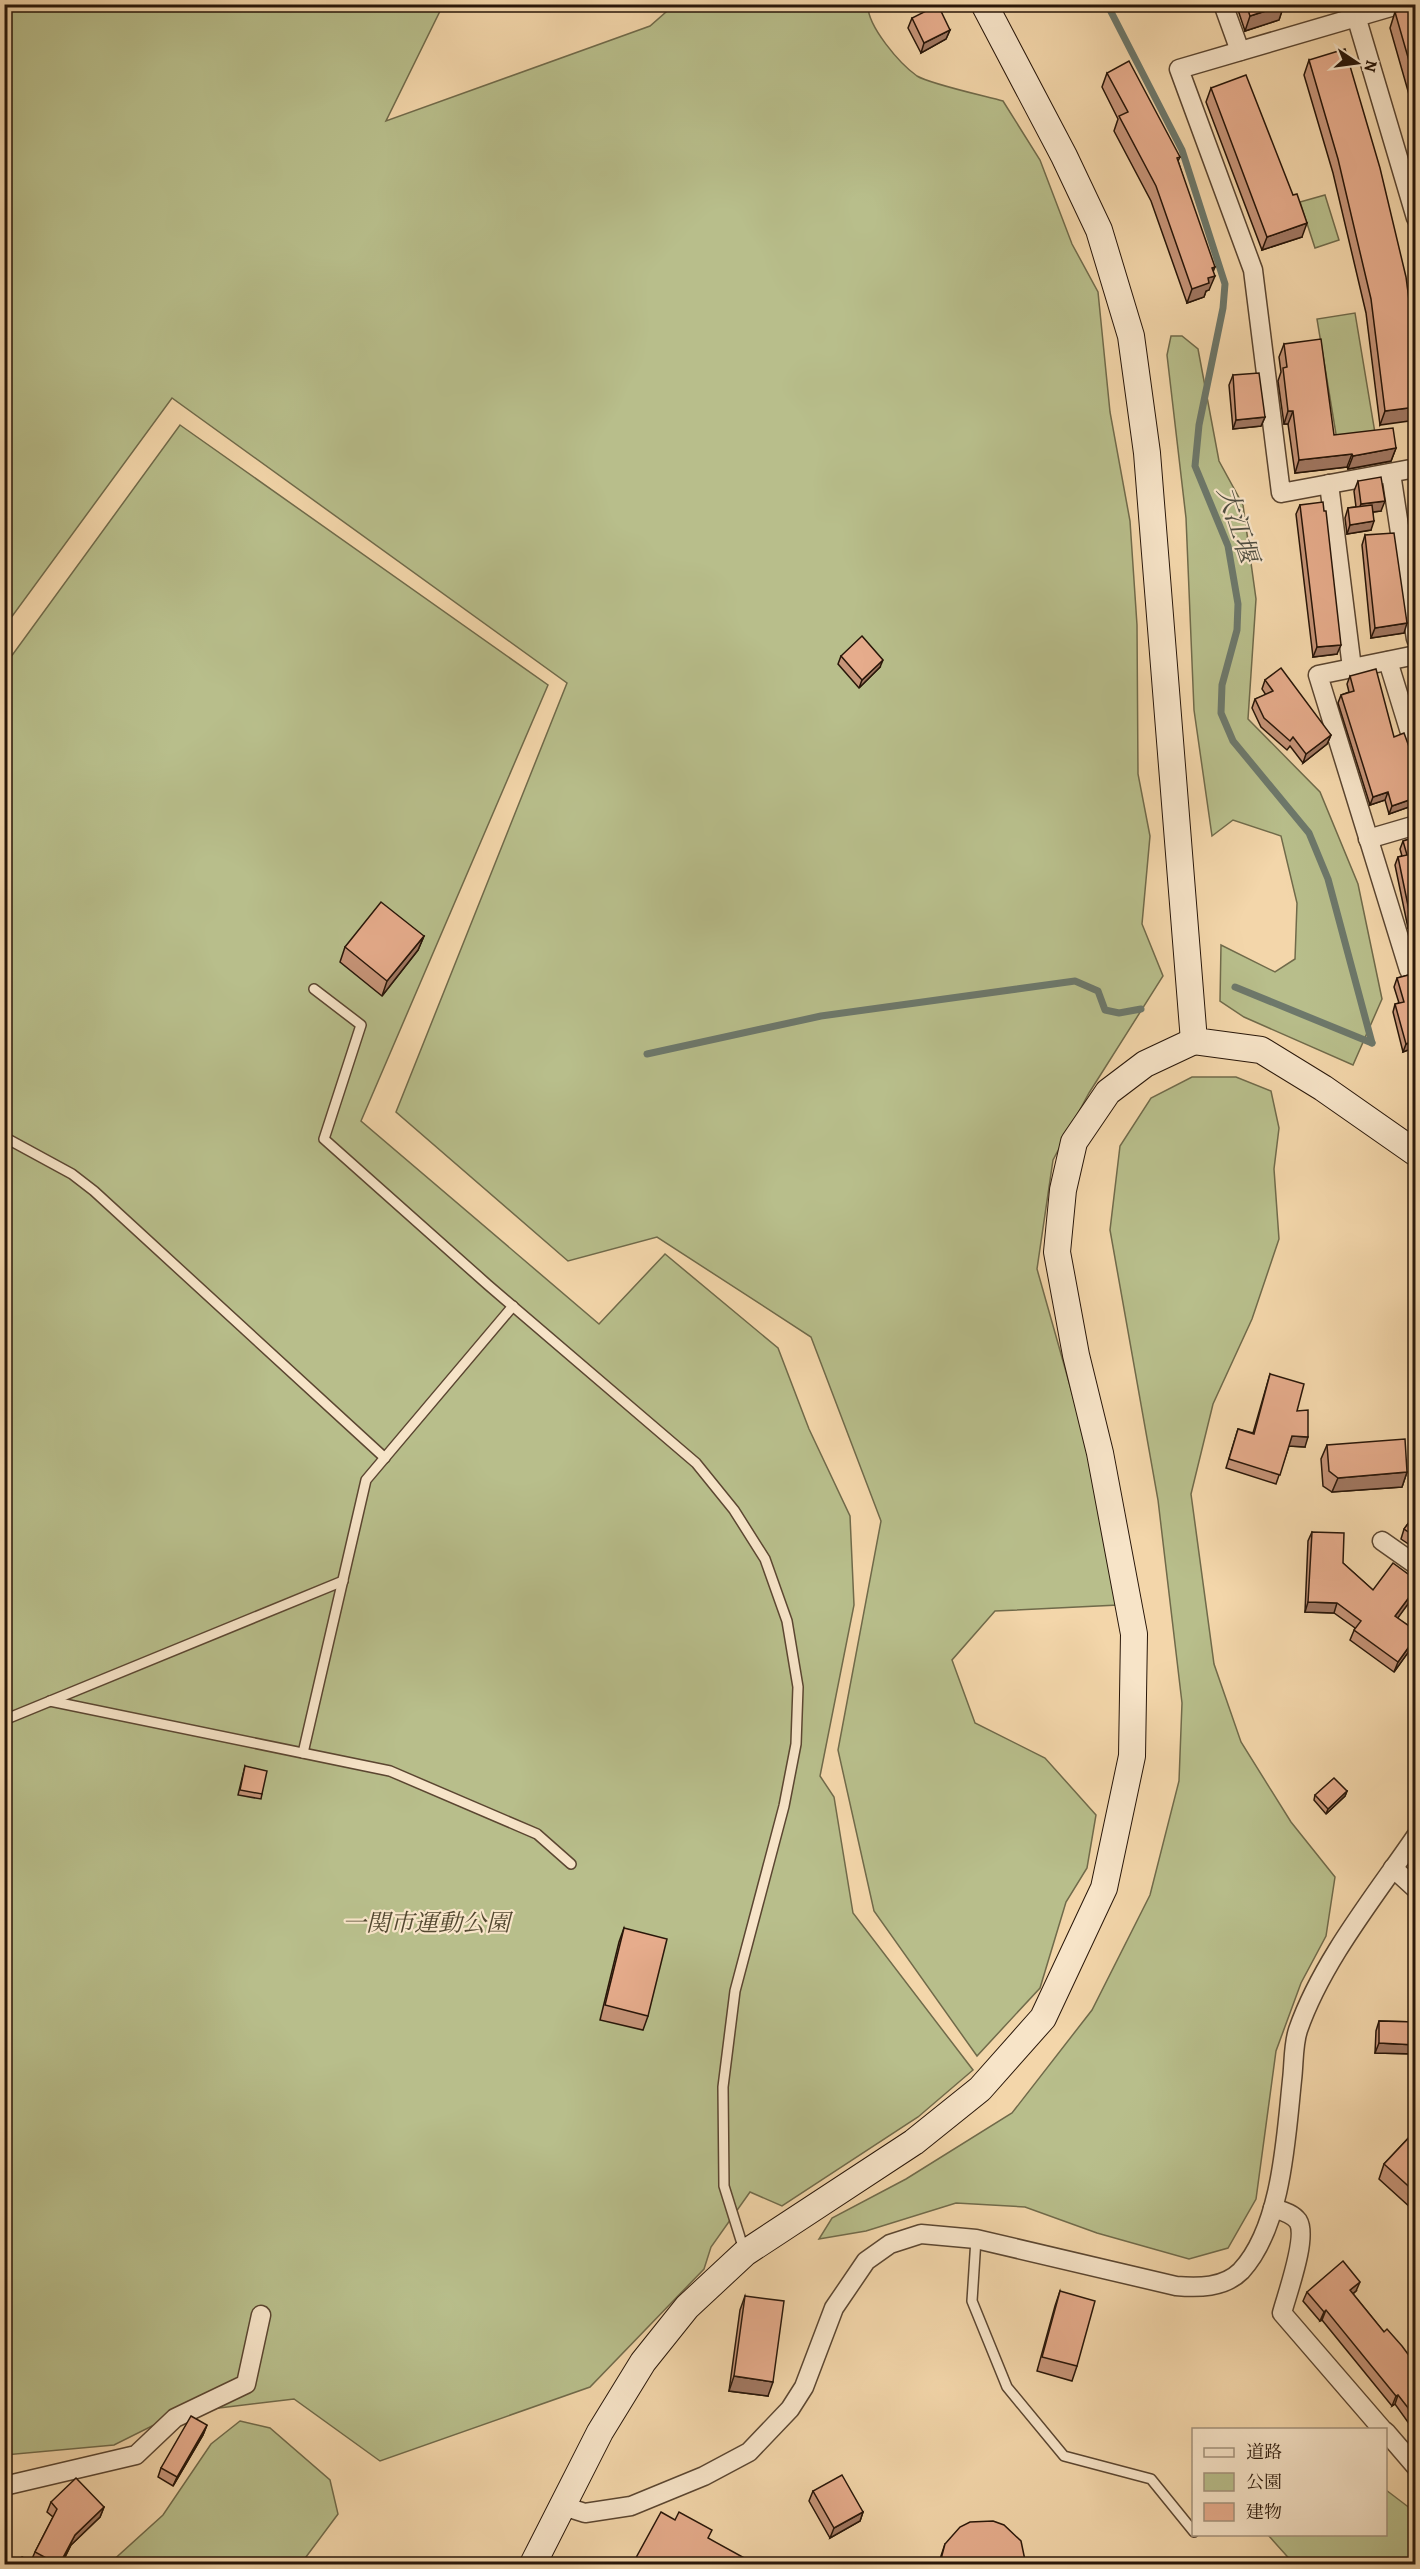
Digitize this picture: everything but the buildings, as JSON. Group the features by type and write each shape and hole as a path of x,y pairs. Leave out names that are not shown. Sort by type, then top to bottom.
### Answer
{"street":[{"path":"984,4 1099,230 1131,336 1147,453 1194,1041"},
{"path":"1223,4 1240,51"},
{"path":"1401,4 1354,10 1240,51 1179,69 1253,270 1281,493 1416,468"},
{"path":"1354,10 1416,218"},
{"path":"1391,473 1416,639"},
{"path":"1329,484 1352,668"},
{"path":"1409,970 1318,675 1416,655"},
{"path":"1388,661 1416,752"},
{"path":"1368,839 1416,825"},
{"path":"534,2565 600,2432 643,2362 687,2307 745,2253 914,2142 981,2090 1043,2018 1104,1888 1132,1756 1134,1634 1100,1453 1076,1355 1056,1252 1063,1190 1074,1142 1108,1092 1145,1064 1194,1041 1261,1050 1323,1088 1416,1153"},
{"path":"1382,1541 1416,1565"},
{"path":"563,2505 585,2513 632,2506 704,2476 749,2452 795,2402 804,2387 834,2308 866,2261 890,2244 921,2234 976,2240 1176,2286 1200,2288 1221,2283 1240,2272 1257,2245 1273,2208 1285,2154 1297,2033 1313,1994 1416,1836"},
{"path":"1393,1868 1416,1889"},
{"path":"1273,2208 1288,2213 1298,2222 1302,2236 1282,2313 1381,2428"},
{"path":"4,2486 136,2456 175,2418 246,2384 261,2315"},
{"path":"1387,2434 1416,2467"}],"lane":[{"path":"314,989 361,1026 324,1139 513,1306 696,1463 734,1510 765,1559 787,1621 798,1687 796,1744 784,1806 735,1990 723,2087 724,2186 745,2253"},
{"path":"4,1137 63,1169 94,1191 385,1458"},
{"path":"303,1753 366,1480 513,1306"},
{"path":"4,1720 344,1581"},
{"path":"50,1701 390,1771 537,1834 572,1864"},
{"path":"976,2240 972,2301 1007,2387 1064,2456 1151,2479 1192,2530"}],"green space":[{"path":"5,5 443,5 386,121 650,26 674,5 868,5 869,14 879,34 910,70 933,83 1003,101 1040,160 1072,244 1098,292 1110,412 1130,521 1137,625 1138,774 1150,836 1142,924 1163,976 1089,1093 1053,1160 1037,1269 1085,1439 1118,1605 995,1611 952,1660 975,1723 1045,1758 1096,1815 1087,1868 1066,1902 1040,1988 977,2056 874,1911 838,1750 881,1521 811,1337 657,1237 568,1261 396,1112 567,683 172,398 5,626"},
{"path":"1325,195 1339,240 1315,248 1300,202"},
{"path":"1355,313 1375,433 1337,440 1317,319"},
{"path":"1171,336 1182,336 1198,349 1219,461 1243,505 1256,599 1248,719 1320,792 1358,884 1382,999 1353,1065 1244,1017 1220,1001 1221,945 1275,972 1295,959 1297,903 1281,836 1233,820 1212,836 1194,710 1186,518 1167,355"},
{"name":"一関市運動公園","path":"180,425 548,685 361,1121 599,1324 665,1254 778,1348 809,1429 850,1516 854,1605 820,1776 834,1797 853,1913 973,2070 918,2117 782,2206 750,2192 711,2247 704,2269 590,2387 380,2461 294,2399 178,2413 114,2445 5,2455 5,665"},
{"path":"1192,1077 1236,1077 1271,1091 1279,1128 1274,1169 1279,1239 1252,1319 1213,1404 1191,1494 1214,1664 1241,1742 1291,1822 1335,1877 1326,1936 1301,1983 1276,2051 1256,2199 1228,2248 1189,2259 1097,2233 1025,2207 956,2203 866,2231 819,2239 832,2218 906,2179 1012,2113 1092,2010 1150,1895 1179,1781 1182,1703 1158,1500 1110,1230 1120,1146 1151,1098"},
{"path":"240,2421 270,2428 330,2480 338,2514 303,2561 299,2564 109,2564 163,2515 211,2444"},
{"path":"1387,2491 1415,2512 1415,2564 1294,2564 1269,2536 1387,2536"}],"waterway":[{"name":"大江堰","path":"1107,4 1182,150 1225,284 1223,308 1199,425 1195,466 1228,546 1238,604 1237,630 1222,685 1221,713 1233,741 1309,833 1328,879 1372,1043"},
{"path":"647,1054 821,1016 1075,981 1098,991 1105,1010 1119,1013 1141,1009"},
{"path":"1235,987 1372,1043"}]}
